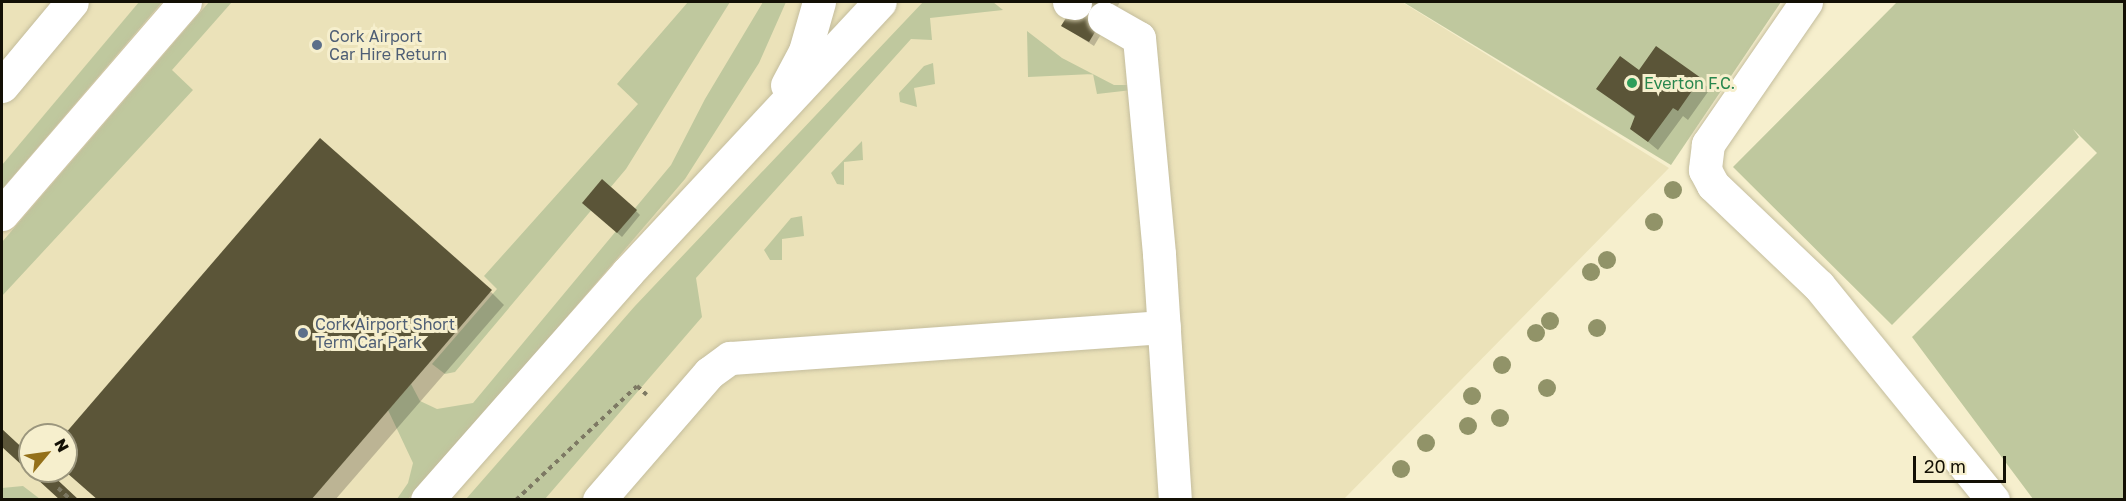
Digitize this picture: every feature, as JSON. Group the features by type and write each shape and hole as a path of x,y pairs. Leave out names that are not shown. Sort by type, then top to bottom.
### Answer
{"street":[{"path":"2,86 72,2"},
{"path":"2,214 185,2"},
{"path":"770,118 805,51 819,2"},
{"path":"427,500 770,118 880,2"},
{"path":"1806,2 1708,144 1706,170 1713,185 1819,286 1993,500"},
{"path":"1104,18 1139,38 1164,327 1175,500"},
{"path":"599,500 709,373 730,358 1164,327"}],"path":[{"path":"516,500 637,386 651,398 643,406"},
{"path":"58,488 71,500"}],"shaded area":[{"path":"2,2 1402,2 1669,168 1344,499 2,499"}],"green space":[{"path":"139,2 162,2 2,189 2,165"},
{"path":"209,2 232,2 172,70 193,90 2,296 2,242"},
{"path":"688,2 730,2 626,169 455,372 445,374 432,364 497,289 484,276 638,104 617,84"},
{"path":"763,2 786,2 759,63 685,179 459,443 408,499 397,499 408,483 413,463 388,410 411,384 420,401 437,409 473,403 671,165 705,99"},
{"path":"923,2 993,2 1003,10 930,18 932,40 911,39 696,278 702,317 545,499 466,499 635,306"},
{"name":"Everton F.C.","path":"1403,2 1781,2 1671,165"},
{"path":"1897,2 2124,2 2124,499 2033,499 1912,337 2097,153 2073,129 2079,137 1892,325 1733,167"},
{"path":"1027,31 1062,58 1093,74 1028,77"},
{"path":"933,63 935,84 914,88 917,107 900,102 899,93 924,66"},
{"path":"1093,74 1114,85 1130,85 1132,90 1097,94"},
{"path":"862,141 863,160 844,162 844,185 837,184 831,173"},
{"path":"802,216 804,236 782,239 782,260 770,260 764,250 791,218"},
{"path":"23,486 40,499 2,499 2,488"}],"building":[{"path":"1076,2 1113,2 1089,42 1061,26"},
{"path":"1656,46 1701,78 1678,111 1673,108 1648,142 1630,129 1635,116 1596,89 1620,56 1639,70"},
{"name":"Cork Airport Short Term Car Park","path":"320,138 492,290 311,500 98,500 78,482 78,423 74,423"},
{"path":"602,179 637,210 617,233 582,203"},
{"path":"2,429 18,444 18,462 2,447"},
{"path":"41,483 61,483 79,500 60,500"}],"place":[{"name":"Cork Airport Car Hire Return","path":"317,45"},
{"name":"Everton F.C.","path":"1632,83"},
{"name":"Cork Airport Short Term Car Park","path":"303,333"}]}
